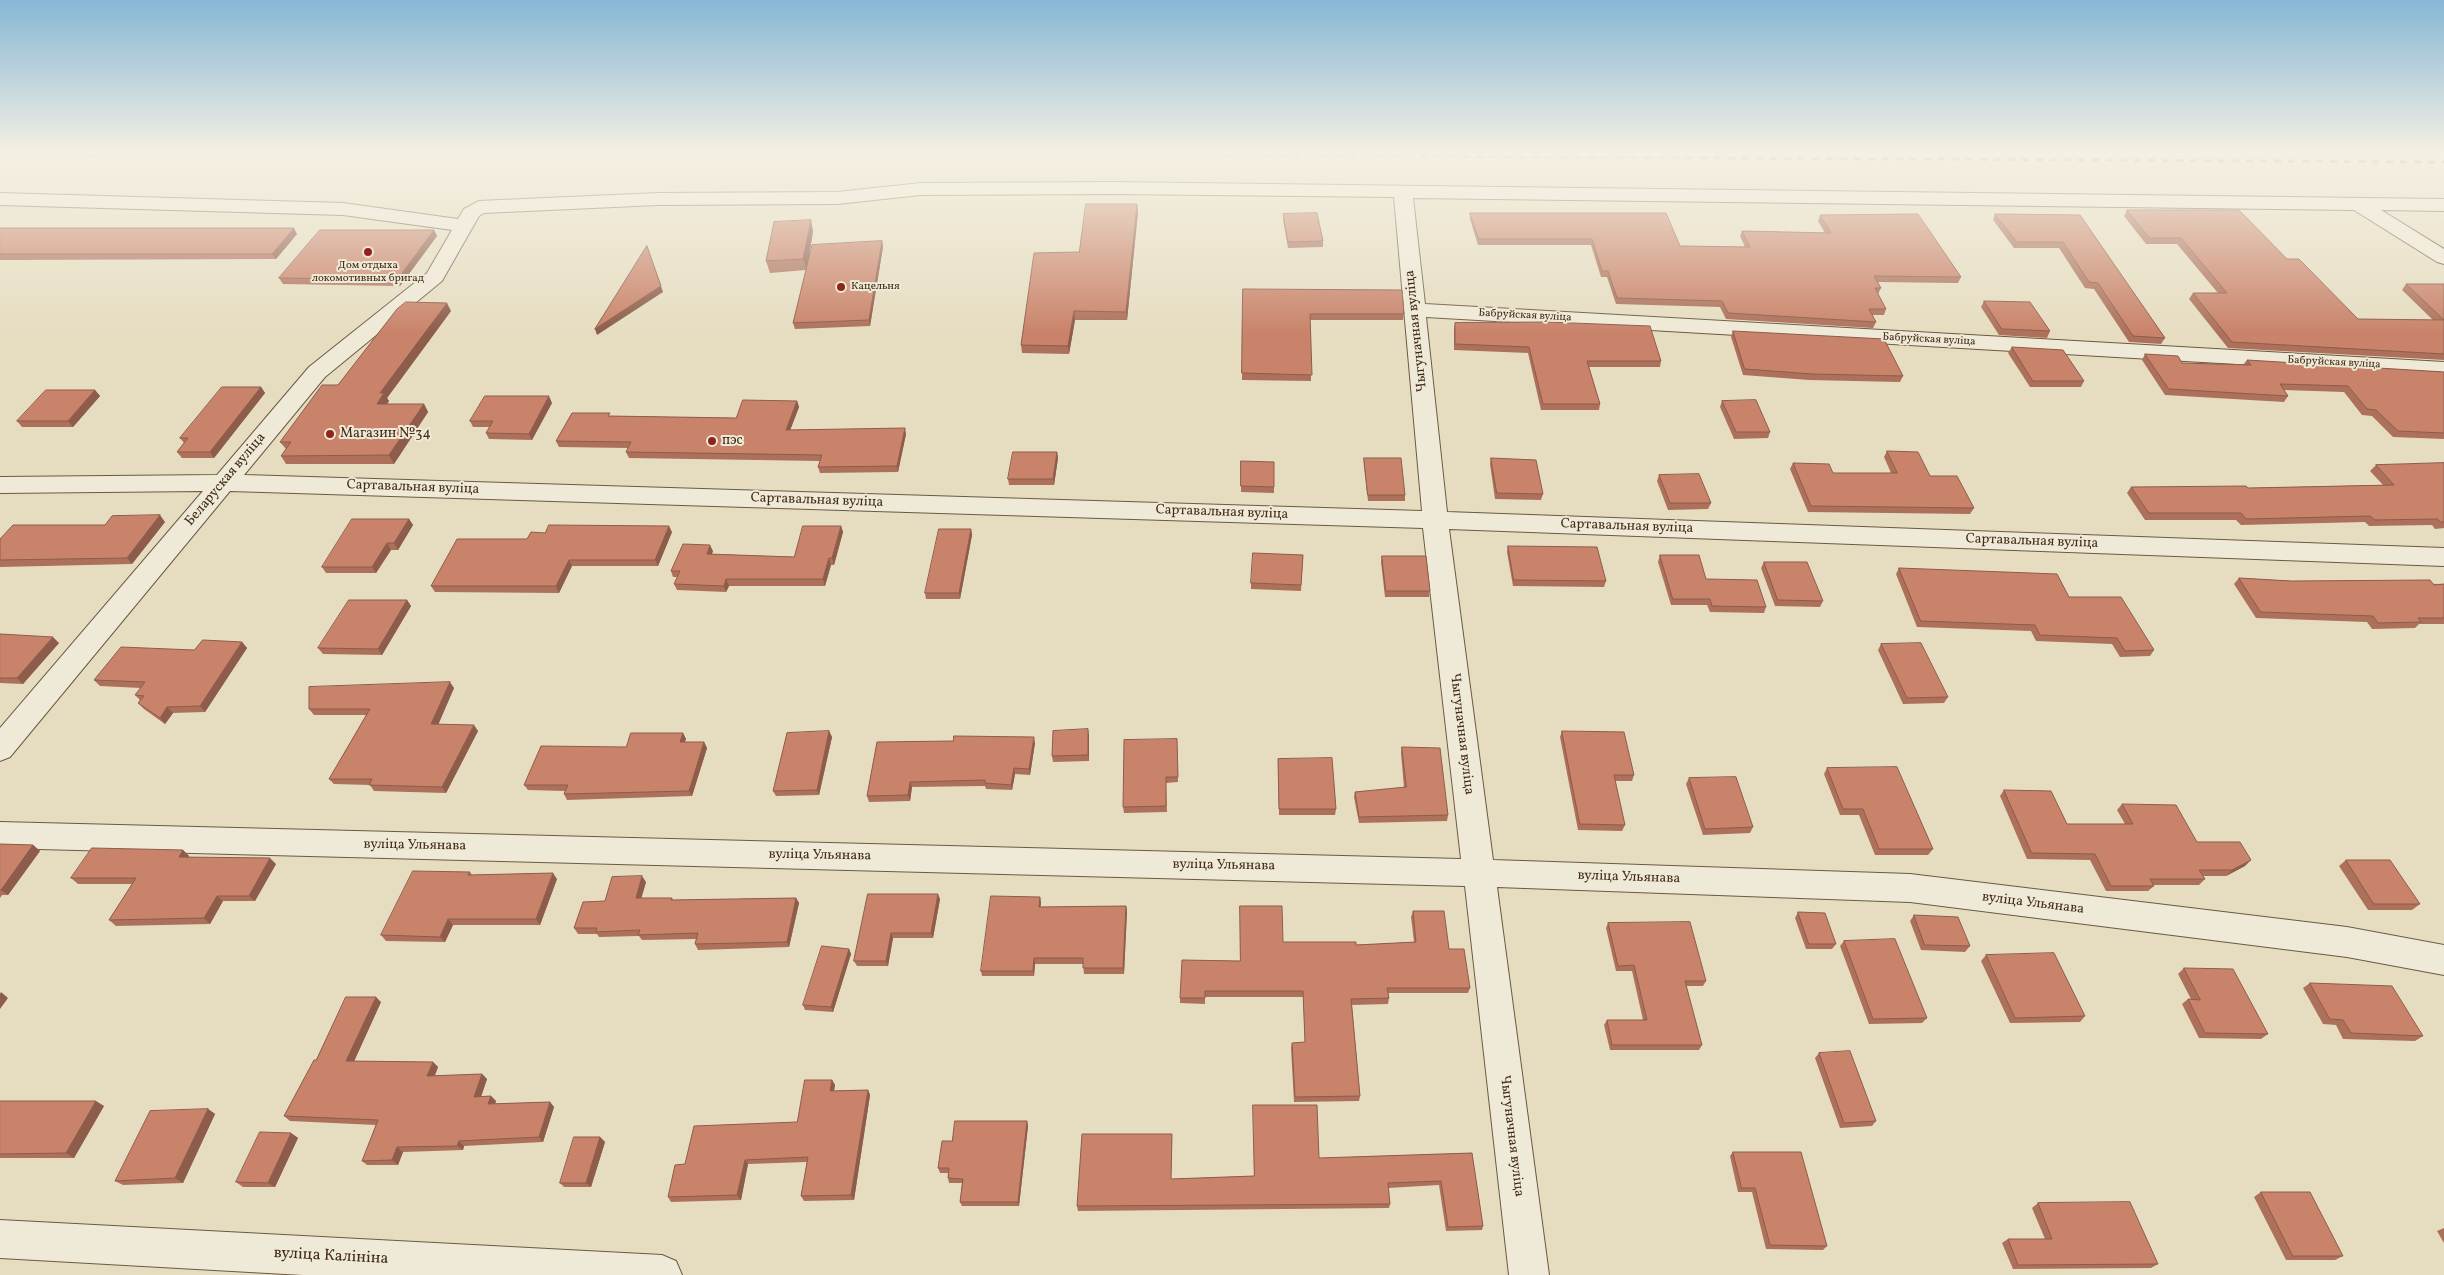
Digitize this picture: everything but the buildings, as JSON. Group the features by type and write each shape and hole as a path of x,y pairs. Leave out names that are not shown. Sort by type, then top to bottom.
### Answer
{"street":[{"path":"375,214 464,226"},
{"name":"Беларуская вуліца","path":"0,749 317,372 435,277 471,214"},
{"name":"Чыгуначная вуліца","path":"1405,214 1435,520 1529,1275"},
{"path":"2373,214 2444,258"},
{"name":"Бабруйская вуліца","path":"1415,310 2444,369"},
{"name":"Сартавальная вуліца","path":"0,485 224,482 1435,520 2444,557"},
{"name":"вуліца Ульянава","path":"0,835 1478,873 1910,888 2347,942 2444,960"},
{"name":"вуліца Калініна","path":"0,1239 662,1275"}],"place":[{"name":"Дом отдыха локомотивных бригад","path":"368,252"},
{"name":"Кацельня","path":"841,287"},
{"name":"Магазин №34","path":"330,434"},
{"name":"пэс","path":"712,441"}]}
